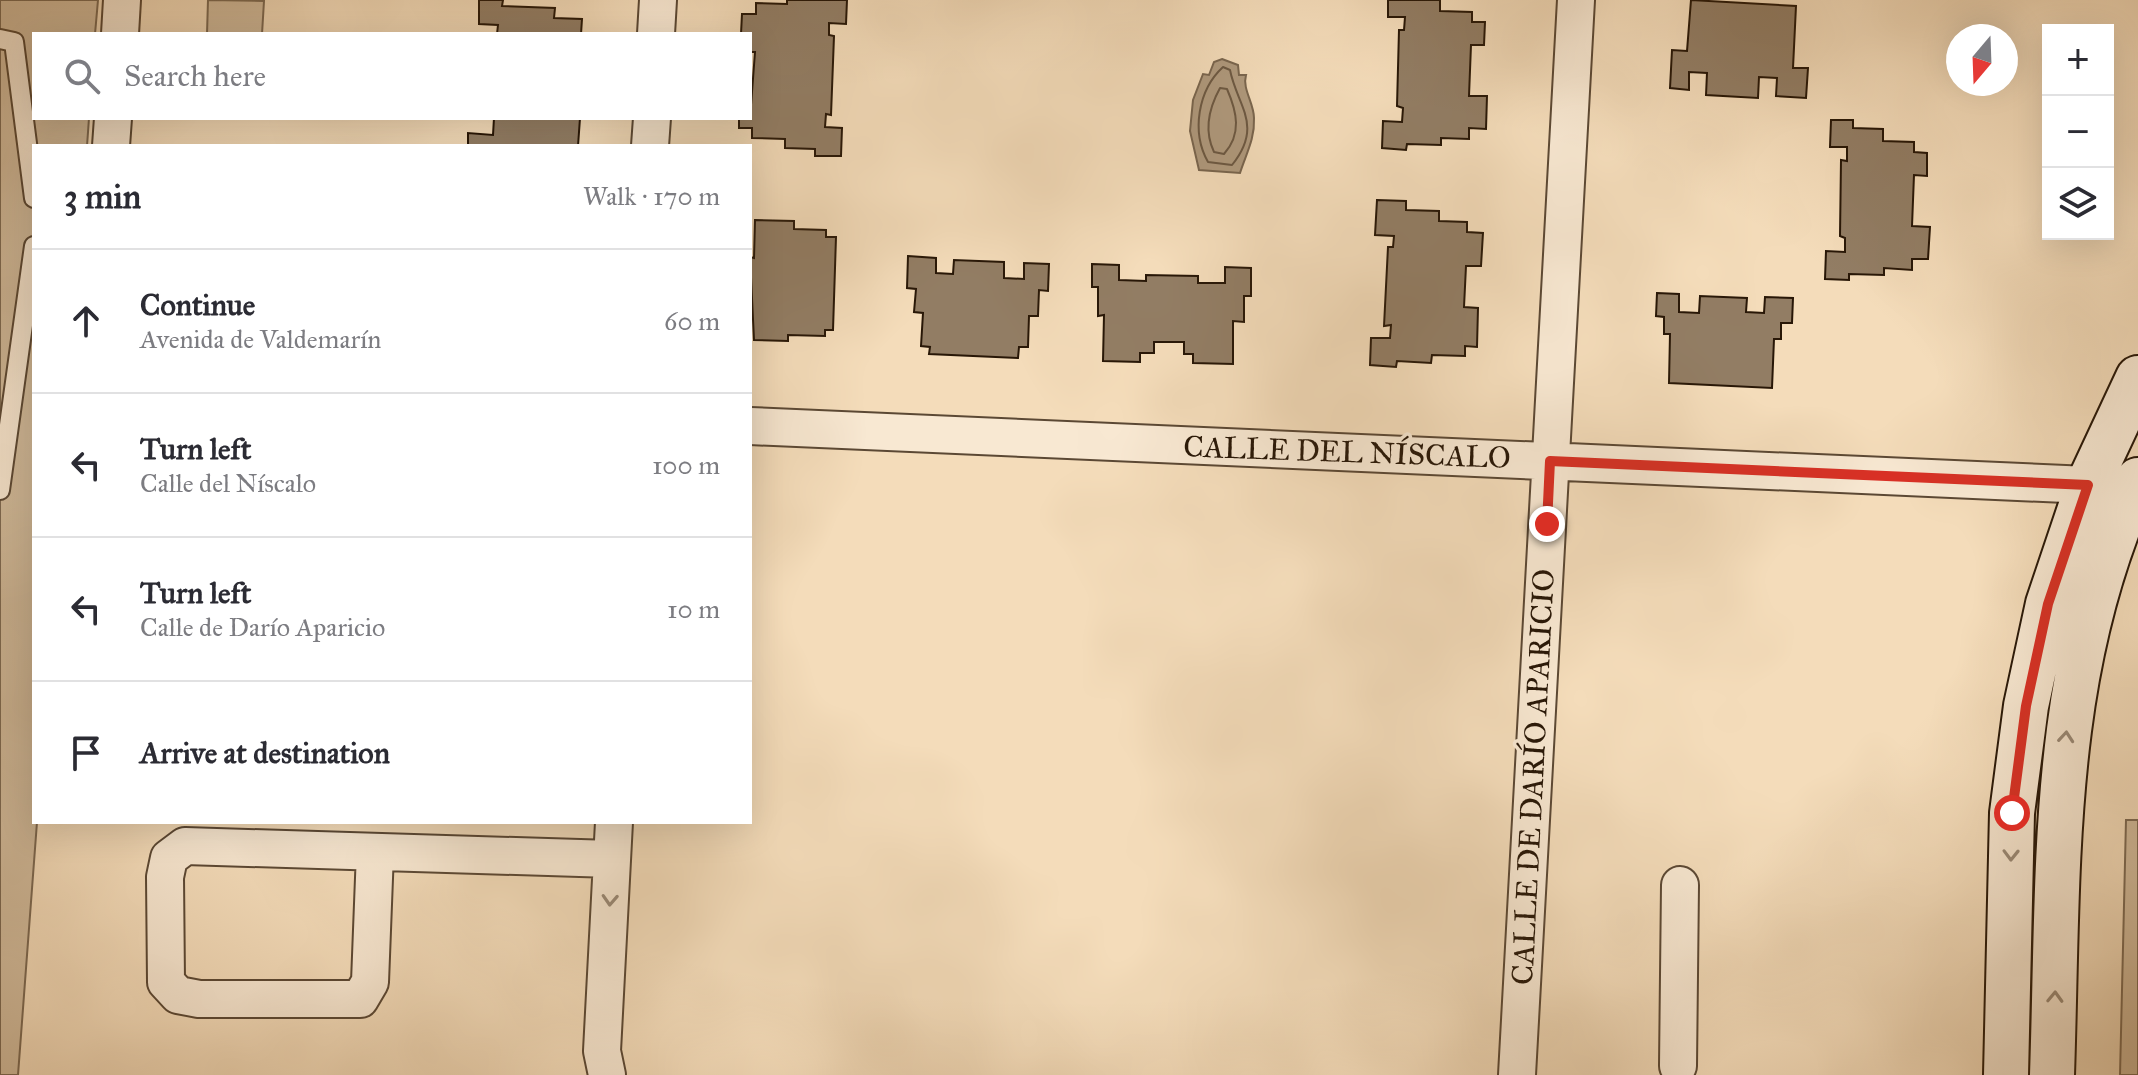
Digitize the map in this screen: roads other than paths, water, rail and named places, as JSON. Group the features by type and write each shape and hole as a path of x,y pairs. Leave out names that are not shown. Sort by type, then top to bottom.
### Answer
{"street":[{"path":"120,32 122,0"},
{"path":"656,32 658,0"},
{"name":"CALLE DE DARÍO APARICIO","path":"1517,1075 1576,0"},
{"path":"111,144 113,120"},
{"path":"650,144 652,120"},
{"path":"2006,1075 2012,813 2026,706 2048,604 2088,485 2138,378"},
{"name":"CALLE DEL NÍSCALO","path":"752,426 2088,485"},
{"path":"2052,1075 2060,816 2069,712 2090,616 2138,480"},
{"path":"607,1075 602,1051 614,824"},
{"path":"375,852 370,982 360,999 199,999 178,995 166,982 165,877 169,858 185,846 612,859"},
{"path":"1678,1066 1680,885"}],"lane":[{"path":"0,39 14,42 32,182"},
{"path":"0,490 32,260"}],"water":[{"path":"1222,59 1238,65 1239,75 1246,75 1253,112 1252,140 1240,173 1199,170 1190,131 1193,100 1203,74 1209,75 1214,62"}]}
